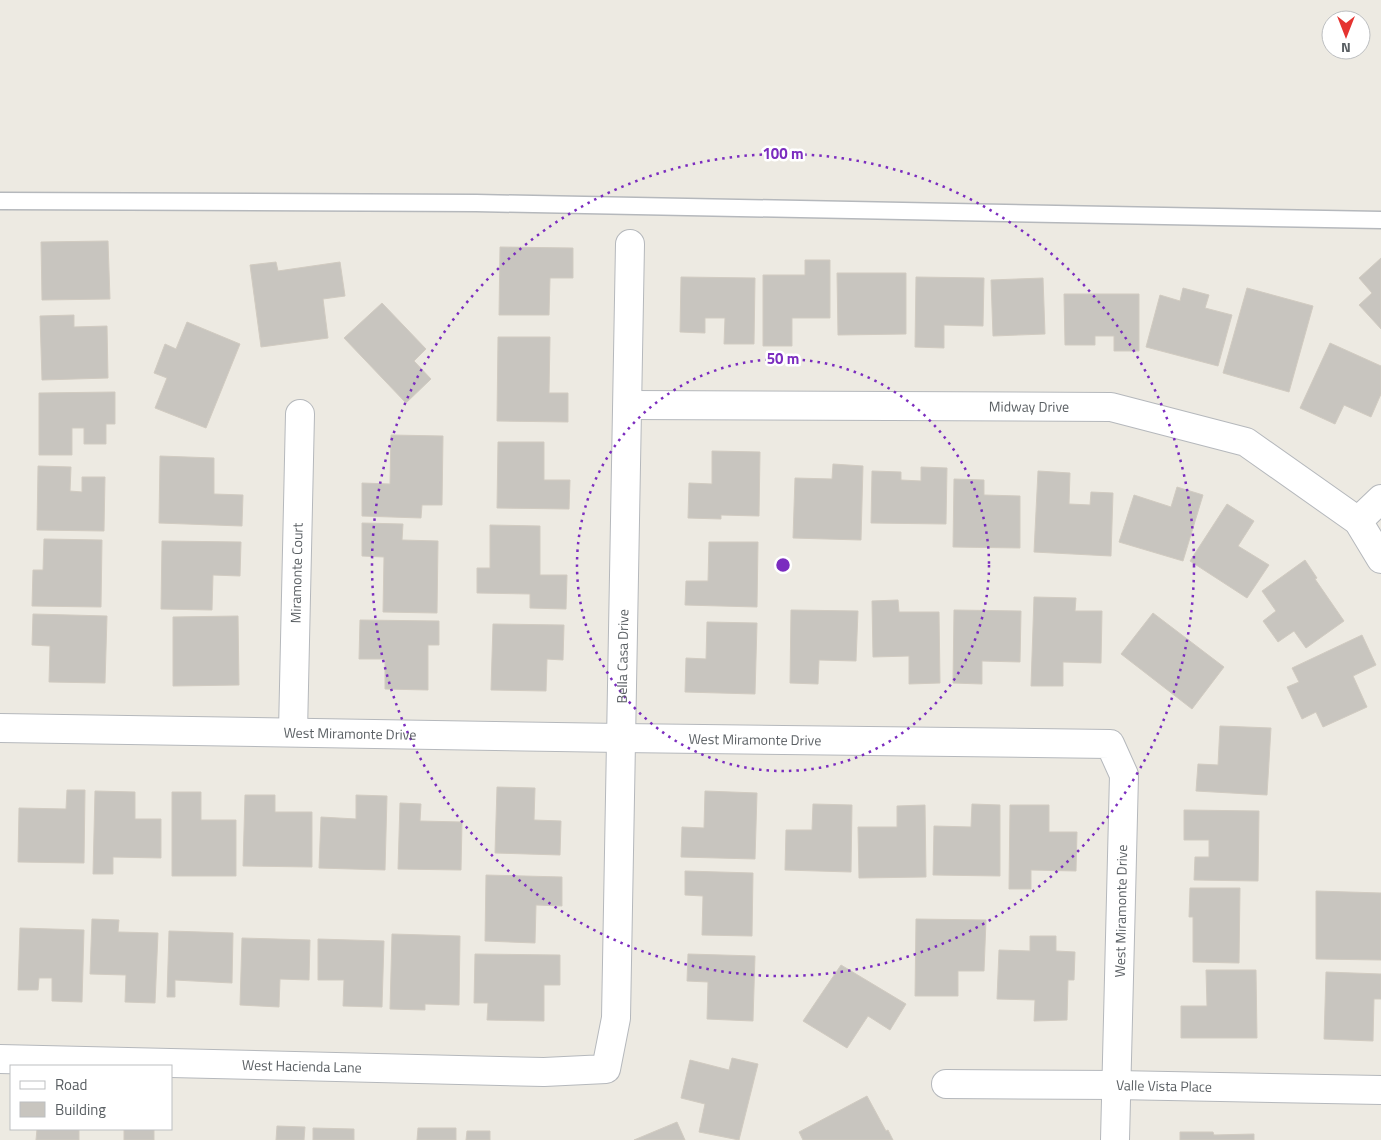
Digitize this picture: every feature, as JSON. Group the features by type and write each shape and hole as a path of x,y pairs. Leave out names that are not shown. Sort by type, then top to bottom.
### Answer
{"street":[{"name":"Bella Casa Drive","path":"606,1069 616,1018 630,244"},
{"name":"Midway Drive","path":"628,406 1110,407 1246,442 1358,521 1381,559"},
{"name":"Miramonte Court","path":"292,732 300,414"},
{"path":"1358,521 1381,499"},
{"name":"West Miramonte Drive","path":"0,728 1110,744 1124,775 1115,1140"},
{"name":"West Hacienda Lane","path":"0,1059 544,1072 606,1069"},
{"name":"Valle Vista Place","path":"946,1084 1381,1090"}],"lane":[{"path":"0,200 476,203 1381,220"}],"building":[{"path":"108,241 110,299 42,300 41,242"},
{"path":"500,247 573,248 573,278 550,278 549,315 499,315"},
{"path":"1381,258 1381,329 1359,305 1372,293 1359,278"},
{"path":"805,260 830,260 830,318 792,318 792,346 763,346 763,275 805,275"},
{"path":"276,262 278,271 340,262 345,296 323,299 328,338 261,347 250,265"},
{"path":"837,273 906,273 906,334 838,335"},
{"path":"681,277 755,278 754,344 724,344 725,318 705,318 705,333 680,332"},
{"path":"916,277 984,278 983,326 944,325 944,348 915,347"},
{"path":"1043,278 1045,334 993,336 991,280"},
{"path":"1183,288 1209,295 1205,308 1232,315 1218,366 1146,347 1160,295 1180,301"},
{"path":"1247,288 1313,306 1289,392 1223,373"},
{"path":"1064,294 1139,294 1139,351 1114,351 1114,336 1095,336 1095,345 1065,345"},
{"path":"382,303 426,349 414,361 431,379 406,403 344,338"},
{"path":"74,315 74,327 107,326 108,378 42,380 40,316"},
{"path":"187,322 240,344 206,428 155,408 167,378 154,373 165,344 176,349"},
{"path":"498,337 550,337 549,393 568,393 568,422 497,421"},
{"path":"1330,343 1381,366 1381,394 1371,417 1344,405 1335,424 1300,408"},
{"path":"115,392 115,424 106,424 106,444 84,444 84,428 72,428 72,455 39,455 39,393"},
{"path":"391,435 443,436 442,505 422,505 421,518 362,516 362,483 390,484"},
{"path":"498,442 544,442 544,480 570,480 569,509 497,508"},
{"path":"712,451 760,452 759,516 721,515 721,519 688,518 689,483 712,484"},
{"path":"160,456 214,458 214,494 243,495 242,526 159,523"},
{"path":"833,464 863,466 861,540 793,538 795,478 832,479"},
{"path":"38,466 71,467 70,491 82,492 82,477 105,477 104,531 37,530"},
{"path":"921,467 947,468 946,524 871,523 872,471 901,472 901,480 921,481"},
{"path":"1038,471 1070,473 1069,504 1090,505 1091,492 1113,493 1111,556 1034,552"},
{"path":"954,479 984,480 984,495 1020,496 1020,548 953,547"},
{"path":"1177,487 1203,495 1183,561 1119,542 1134,495 1171,507"},
{"path":"1227,504 1254,521 1238,546 1269,565 1247,598 1190,561"},
{"path":"362,523 403,524 402,540 438,541 437,613 383,612 384,557 362,556"},
{"path":"490,525 540,526 540,575 567,575 566,609 530,608 530,594 477,593 477,568 490,568"},
{"path":"44,539 102,540 101,607 32,606 33,570 43,570"},
{"path":"162,541 241,542 240,576 213,575 212,610 161,609"},
{"path":"709,542 758,542 757,607 685,605 686,581 708,581"},
{"path":"1305,560 1317,578 1315,579 1344,621 1306,648 1294,631 1278,642 1263,621 1276,611 1262,591"},
{"path":"1034,597 1076,598 1075,611 1102,611 1101,663 1063,662 1063,686 1031,686"},
{"path":"898,600 899,612 939,612 940,683 909,684 909,656 873,657 872,601"},
{"path":"791,610 858,611 856,661 819,660 818,684 790,683"},
{"path":"954,610 1021,611 1020,662 982,661 982,684 953,683"},
{"path":"1153,613 1224,667 1192,709 1121,654"},
{"path":"33,614 107,616 105,683 49,682 50,646 32,645"},
{"path":"238,616 239,685 173,686 173,617"},
{"path":"360,620 439,621 439,645 428,645 428,690 385,689 385,659 359,659"},
{"path":"707,622 757,623 755,694 685,692 686,658 706,659"},
{"path":"493,624 564,625 563,660 547,659 546,691 491,690"},
{"path":"1362,635 1376,665 1353,676 1367,707 1323,727 1316,712 1302,719 1287,687 1299,682 1292,668"},
{"path":"1220,726 1271,728 1267,795 1196,791 1198,764 1218,765"},
{"path":"497,787 535,788 534,820 561,821 560,855 495,853"},
{"path":"67,790 85,790 84,863 18,862 19,808 66,809"},
{"path":"95,791 135,792 135,819 161,819 161,858 113,857 113,874 93,874"},
{"path":"705,791 757,793 755,859 681,857 682,827 704,828"},
{"path":"172,792 201,792 201,820 236,820 236,876 172,876"},
{"path":"245,795 275,795 275,812 312,812 312,867 243,866"},
{"path":"356,795 387,796 385,870 319,868 321,817 356,819"},
{"path":"400,803 421,804 420,821 462,822 461,870 398,869"},
{"path":"813,804 852,805 851,872 785,870 786,830 812,830"},
{"path":"972,804 1000,805 1000,876 933,875 934,826 971,827"},
{"path":"925,805 926,877 859,878 858,827 897,827 897,806"},
{"path":"1010,805 1049,805 1049,832 1077,832 1076,871 1031,870 1031,889 1009,889"},
{"path":"1184,810 1259,811 1258,881 1194,880 1195,857 1209,857 1209,840 1184,840"},
{"path":"685,871 753,873 752,936 702,935 703,896 685,895"},
{"path":"486,875 562,877 562,906 536,905 535,943 485,941"},
{"path":"1190,888 1240,888 1239,963 1193,962 1193,917 1189,917"},
{"path":"1316,891 1381,893 1381,960 1316,959"},
{"path":"92,919 119,920 118,932 158,933 155,1003 125,1002 126,975 90,974"},
{"path":"916,919 986,920 984,971 958,971 958,996 915,996"},
{"path":"20,928 84,930 82,1002 52,1001 52,978 39,978 38,990 18,990"},
{"path":"169,931 233,933 232,983 175,980 175,997 167,997"},
{"path":"392,934 460,936 459,1005 425,1004 425,1010 390,1009"},
{"path":"1030,936 1056,936 1056,951 1075,952 1074,980 1068,980 1067,1020 1034,1021 1035,1000 997,999 999,950 1030,951"},
{"path":"242,938 310,940 309,980 280,979 279,1007 240,1005"},
{"path":"318,939 384,941 382,1007 343,1006 344,980 318,980"},
{"path":"475,954 560,955 560,985 544,985 544,1021 487,1020 488,1003 474,1003"},
{"path":"688,954 755,956 753,1021 707,1019 708,982 687,981"},
{"path":"841,965 906,1004 890,1030 868,1016 847,1048 803,1021"},
{"path":"1206,970 1256,970 1257,1038 1181,1038 1181,1006 1207,1006"},
{"path":"1326,972 1381,974 1381,999 1374,999 1373,1041 1324,1039"},
{"path":"732,1058 758,1064 739,1140 699,1132 705,1104 681,1098 690,1060 729,1070"},
{"path":"867,1096 893,1140 803,1140 799,1132"},
{"path":"677,1122 685,1140 634,1140"},
{"path":"277,1126 305,1127 304,1140 276,1140"},
{"path":"313,1128 354,1129 354,1140 313,1140"},
{"path":"418,1128 456,1128 456,1140 417,1140"},
{"path":"37,1130 79,1130 79,1140 36,1140"},
{"path":"124,1130 154,1130 154,1140 124,1140"},
{"path":"467,1131 490,1131 490,1140 466,1140"},
{"path":"1180,1132 1213,1132 1214,1135 1254,1134 1254,1140 1180,1140"}]}
